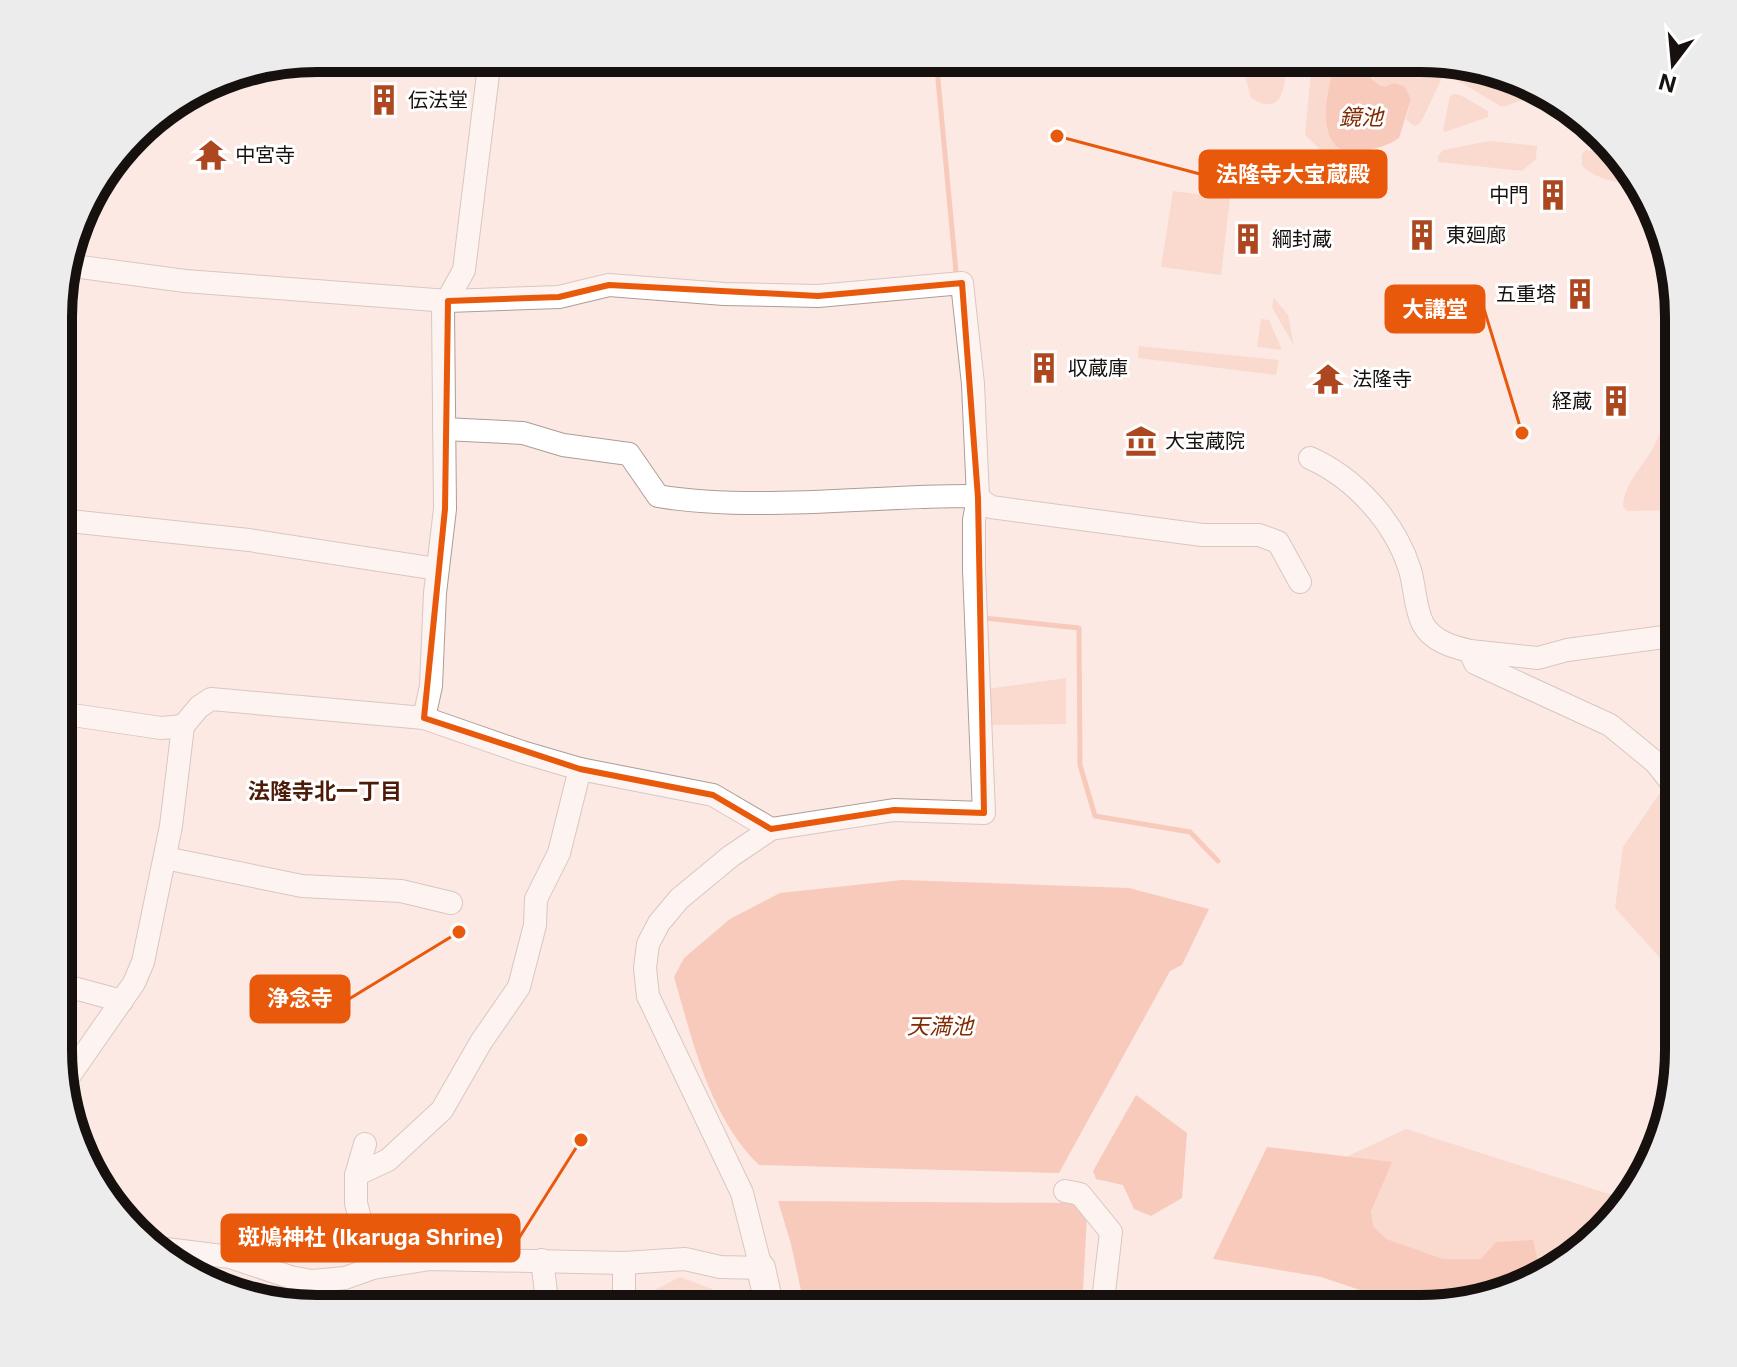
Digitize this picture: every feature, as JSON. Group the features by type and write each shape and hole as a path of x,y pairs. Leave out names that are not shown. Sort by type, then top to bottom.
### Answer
{"street":[{"path":"424,718 431,686 437,569 443,544 445,509 443,308 464,270 488,72"},
{"path":"78,267 185,281 448,301 559,297 609,285 724,294 818,296 962,283 973,384 978,498 974,520 974,570 984,813 894,810 771,829 731,856 679,899 659,923 648,944 645,968 648,996 742,1193 767,1294"},
{"path":"444,429 523,433 563,445 629,454 658,496 685,501 783,502 968,496 978,498 991,507 1202,535 1259,535 1278,542 1300,582"},
{"path":"1310,458 1335,470 1363,496 1396,537 1410,570 1423,625 1434,637 1452,647 1538,658 1567,650 1665,637"},
{"path":"72,521 249,540 437,569"},
{"path":"1470,651 1475,663 1610,725 1655,762 1664,774"},
{"path":"74,1070 134,983 143,962 165,858 183,726 199,707 211,699 424,718 580,769 713,795 771,829"},
{"path":"73,715 161,728 183,726"},
{"path":"356,1175 388,1160 442,1110 481,1042 519,987 535,925 536,899 559,853 580,769"},
{"path":"165,858 302,886 401,891 451,903"},
{"path":"73,988 122,1001"},
{"path":"365,1144 356,1175 356,1203 373,1268"},
{"path":"1065,1191 1080,1194 1111,1232 1104,1295"},
{"path":"176,1250 230,1257 312,1281 345,1278 373,1268 430,1259 624,1263 685,1259 720,1267 761,1268"},
{"path":"542,1260 546,1294"},
{"path":"624,1263 624,1294"},
{"path":"309,1294 312,1281"}],"highlighted area":[{"path":"962,283 978,498 984,813 894,810 771,829 713,795 580,769 424,718 445,509 448,301 559,297 609,285 818,296"}],"shaded area":[{"path":"1244,73 1285,73 1284,87 1277,101 1262,103 1251,98"},
{"path":"1311,73 1436,73 1442,78 1423,118 1414,126 1406,119 1411,99 1376,84 1370,73 1346,152 1352,152 1347,163 1330,159 1305,135"},
{"path":"1455,75 1484,80 1530,98 1502,107 1455,79"},
{"path":"1454,94 1488,111 1488,117 1445,132 1450,96"},
{"path":"1490,141 1537,146 1536,159 1522,171 1438,162 1443,150"},
{"path":"1586,150 1601,152 1625,183 1607,180 1588,171 1582,166 1582,154"},
{"path":"1173,191 1230,198 1221,275 1161,267"},
{"path":"1274,298 1288,315 1294,346 1272,307"},
{"path":"1261,319 1269,320 1282,350 1257,347"},
{"path":"1139,346 1279,360 1276,375 1138,358"},
{"path":"1665,417 1665,510 1627,511 1623,506 1628,488 1657,440"},
{"path":"1066,678 1066,724 990,725 987,689"},
{"path":"1664,786 1664,962 1615,908 1623,847"},
{"path":"1406,1129 1616,1196 1582,1234 1529,1270 1484,1287 1431,1294 1346,1212 1333,1163"},
{"path":"680,1277 712,1289 715,1294 646,1294"}],"water":[{"name":"鏡池","path":"1367,73 1385,87 1394,83 1404,86 1411,99 1399,138 1363,151 1338,147 1327,127 1327,100 1332,75"},
{"name":"天満池","path":"902,880 1129,888 1209,909 1182,965 1170,971 1059,1173 759,1165 727,1124 705,1077 674,977 684,958 730,919 780,893"},
{"path":"1136,1095 1187,1133 1182,1198 1151,1216 1134,1209 1123,1185 1096,1179 1093,1171"},
{"path":"1267,1147 1392,1162 1371,1211 1373,1226 1386,1239 1443,1259 1481,1259 1496,1242 1533,1240 1539,1264 1484,1287 1452,1293 1375,1295 1321,1277 1213,1259"},
{"path":"778,1201 1071,1203 1087,1215 1081,1295 802,1294"}],"waterway":[{"path":"937,73 956,272"},
{"path":"984,618 1079,628 1080,765 1095,816 1190,832 1218,861"}],"place":[{"name":"伝法堂","path":"384,100"},
{"name":"法隆寺大宝蔵殿","path":"1057,136"},
{"name":"中宮寺","path":"211,155"},
{"name":"中門","path":"1553,195"},
{"name":"東廻廊","path":"1422,235"},
{"name":"綱封蔵","path":"1248,239"},
{"name":"五重塔","path":"1580,294"},
{"name":"収蔵庫","path":"1044,368"},
{"name":"法隆寺","path":"1328,379"},
{"name":"経蔵","path":"1616,401"},
{"name":"大講堂","path":"1522,433"},
{"name":"大宝蔵院","path":"1141,441"},
{"name":"浄念寺","path":"459,932"},
{"name":"斑鳩神社 (Ikaruga Shrine)","path":"581,1140"}],"district":[{"name":"法隆寺北一丁目","path":"325,791"}]}
